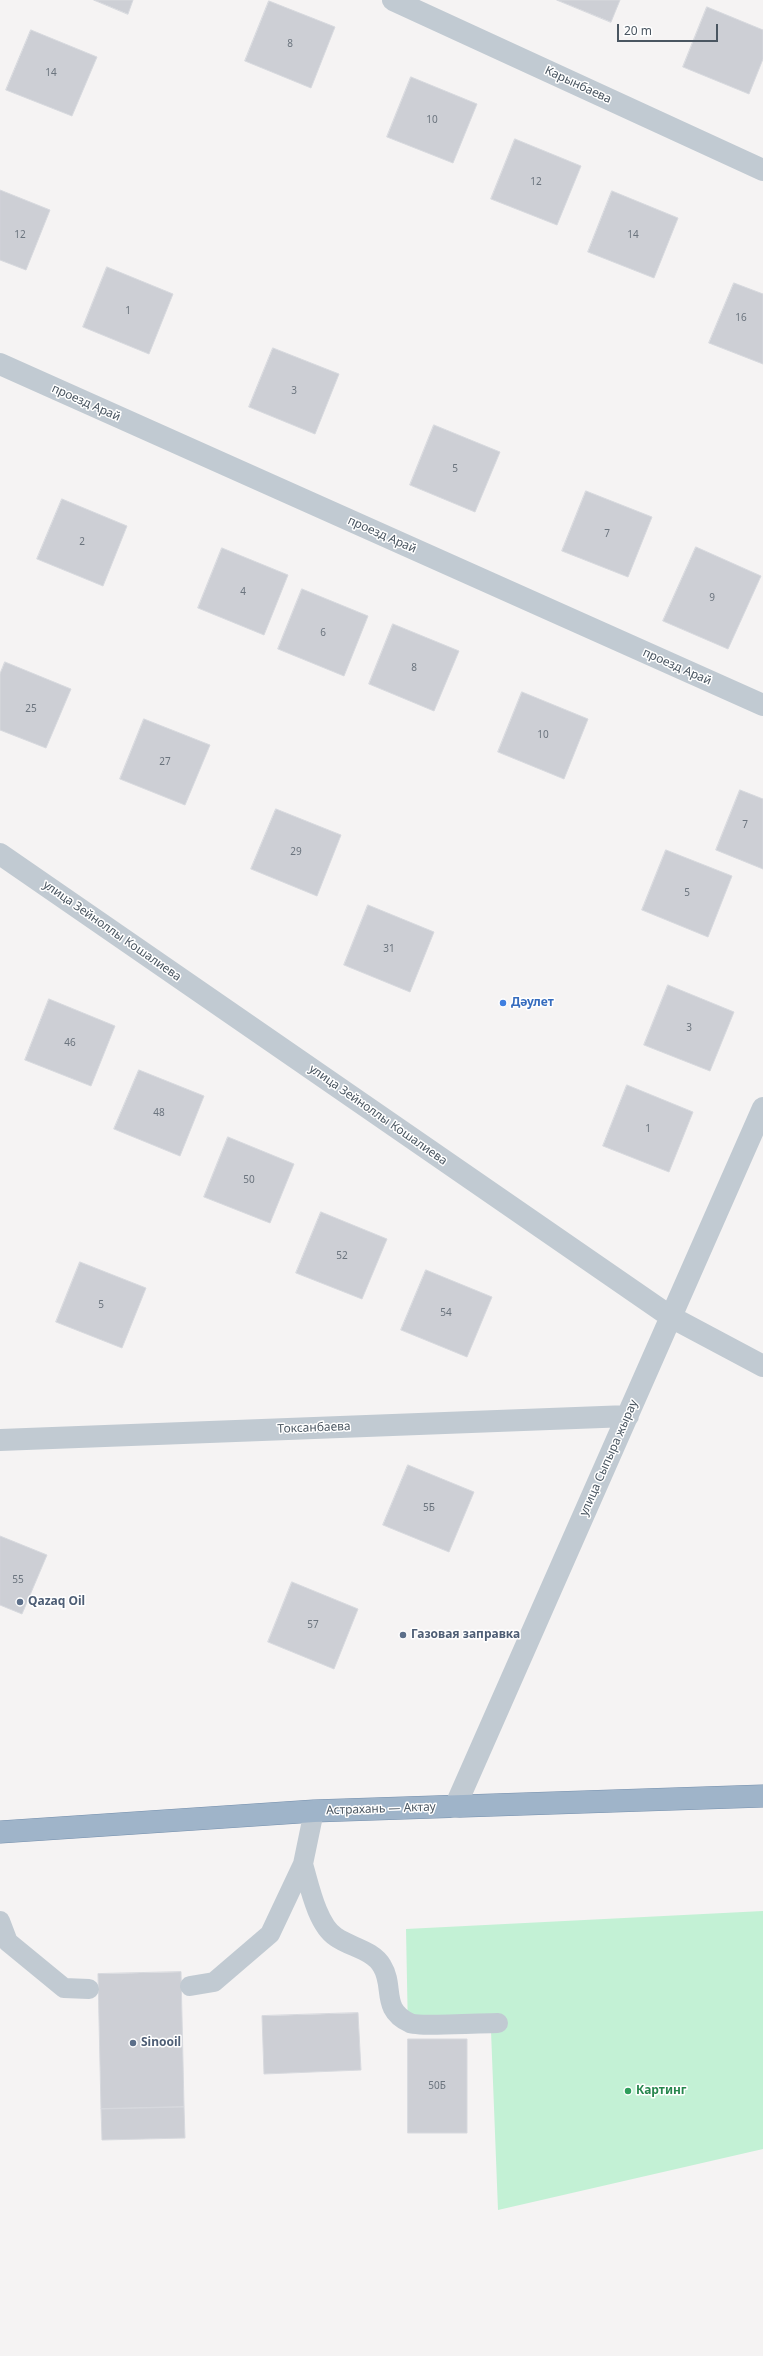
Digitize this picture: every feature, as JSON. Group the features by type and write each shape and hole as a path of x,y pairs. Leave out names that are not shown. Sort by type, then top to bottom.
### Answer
{"highway":[{"name":"Астрахань — Актау","path":"0,1832 314,1811 763,1796"}],"street":[{"name":"Карынбаева","path":"393,0 763,170"},
{"name":"проезд Арай","path":"0,364 763,705"},
{"name":"улица Зейноллы Кошалиева","path":"0,854 671,1318 763,1366"},
{"name":"улица Сыпыра жырау","path":"455,1807 763,1108"},
{"name":"Токсанбаева","path":"0,1440 628,1416"}],"lane":[{"path":"190,1986 214,1982 270,1934 303,1864 314,1811"},
{"path":"303,1864 316,1910 335,1937 369,1954 382,1965 387,1980 389,2002 399,2016 412,2024 498,2023"},
{"path":"0,1921 8,1942 64,1988 90,1989"}],"green space":[{"name":"Картинг","path":"763,1911 763,2149 498,2210 491,2031 408,2033 406,1929"}],"building":[{"path":"94,0 133,0 128,14"},
{"path":"557,0 620,0 611,22"},
{"path":"269,1 335,27 311,88 245,61"},
{"path":"707,7 763,30 763,59 749,94 683,67"},
{"path":"31,30 97,57 72,116 6,90"},
{"path":"411,77 477,104 453,163 387,137"},
{"path":"515,139 581,166 557,225 491,199"},
{"path":"0,190 50,210 26,270 0,260"},
{"path":"612,191 678,218 654,278 588,252"},
{"path":"107,267 173,294 149,354 83,327"},
{"path":"734,283 763,294 763,364 709,343"},
{"path":"273,348 339,374 315,434 249,407"},
{"path":"434,425 500,452 475,512 410,485"},
{"path":"586,491 652,517 628,577 562,551"},
{"path":"62,499 127,526 103,586 37,559"},
{"path":"696,547 761,576 728,649 663,621"},
{"path":"222,548 288,575 264,635 198,608"},
{"path":"302,589 368,616 344,676 278,649"},
{"path":"393,624 459,651 434,711 369,684"},
{"path":"5,662 71,689 46,748 0,730 0,674"},
{"path":"522,692 588,719 564,779 498,752"},
{"path":"144,719 210,745 185,805 120,779"},
{"path":"740,790 763,799 763,869 716,850"},
{"path":"276,809 341,835 317,896 251,869"},
{"path":"666,850 732,876 708,937 642,910"},
{"path":"368,905 434,932 410,992 344,965"},
{"path":"668,985 734,1012 710,1071 644,1045"},
{"path":"49,999 115,1026 91,1086 25,1060"},
{"path":"139,1070 204,1096 180,1156 114,1129"},
{"path":"627,1085 693,1112 669,1172 603,1146"},
{"path":"228,1137 294,1164 270,1223 204,1197"},
{"path":"321,1212 387,1239 362,1299 296,1273"},
{"path":"80,1262 146,1288 122,1348 56,1322"},
{"path":"426,1270 492,1297 467,1357 401,1330"},
{"path":"408,1465 474,1492 449,1552 383,1525"},
{"path":"0,1536 47,1555 22,1614 0,1605"},
{"path":"292,1582 358,1609 334,1669 268,1642"},
{"path":"181,1972 184,2107 101,2109 98,1974"},
{"path":"358,2013 361,2070 264,2074 262,2016"},
{"path":"408,2039 467,2039 467,2133 408,2133"},
{"path":"184,2107 185,2138 102,2140 101,2109"}],"place":[{"name":"Дәулет","path":"503,1003"},
{"name":"Qazaq Oil","path":"20,1602"},
{"name":"Газовая заправка","path":"403,1635"},
{"name":"Sinooil","path":"133,2043"},
{"name":"Картинг","path":"628,2091"}]}
